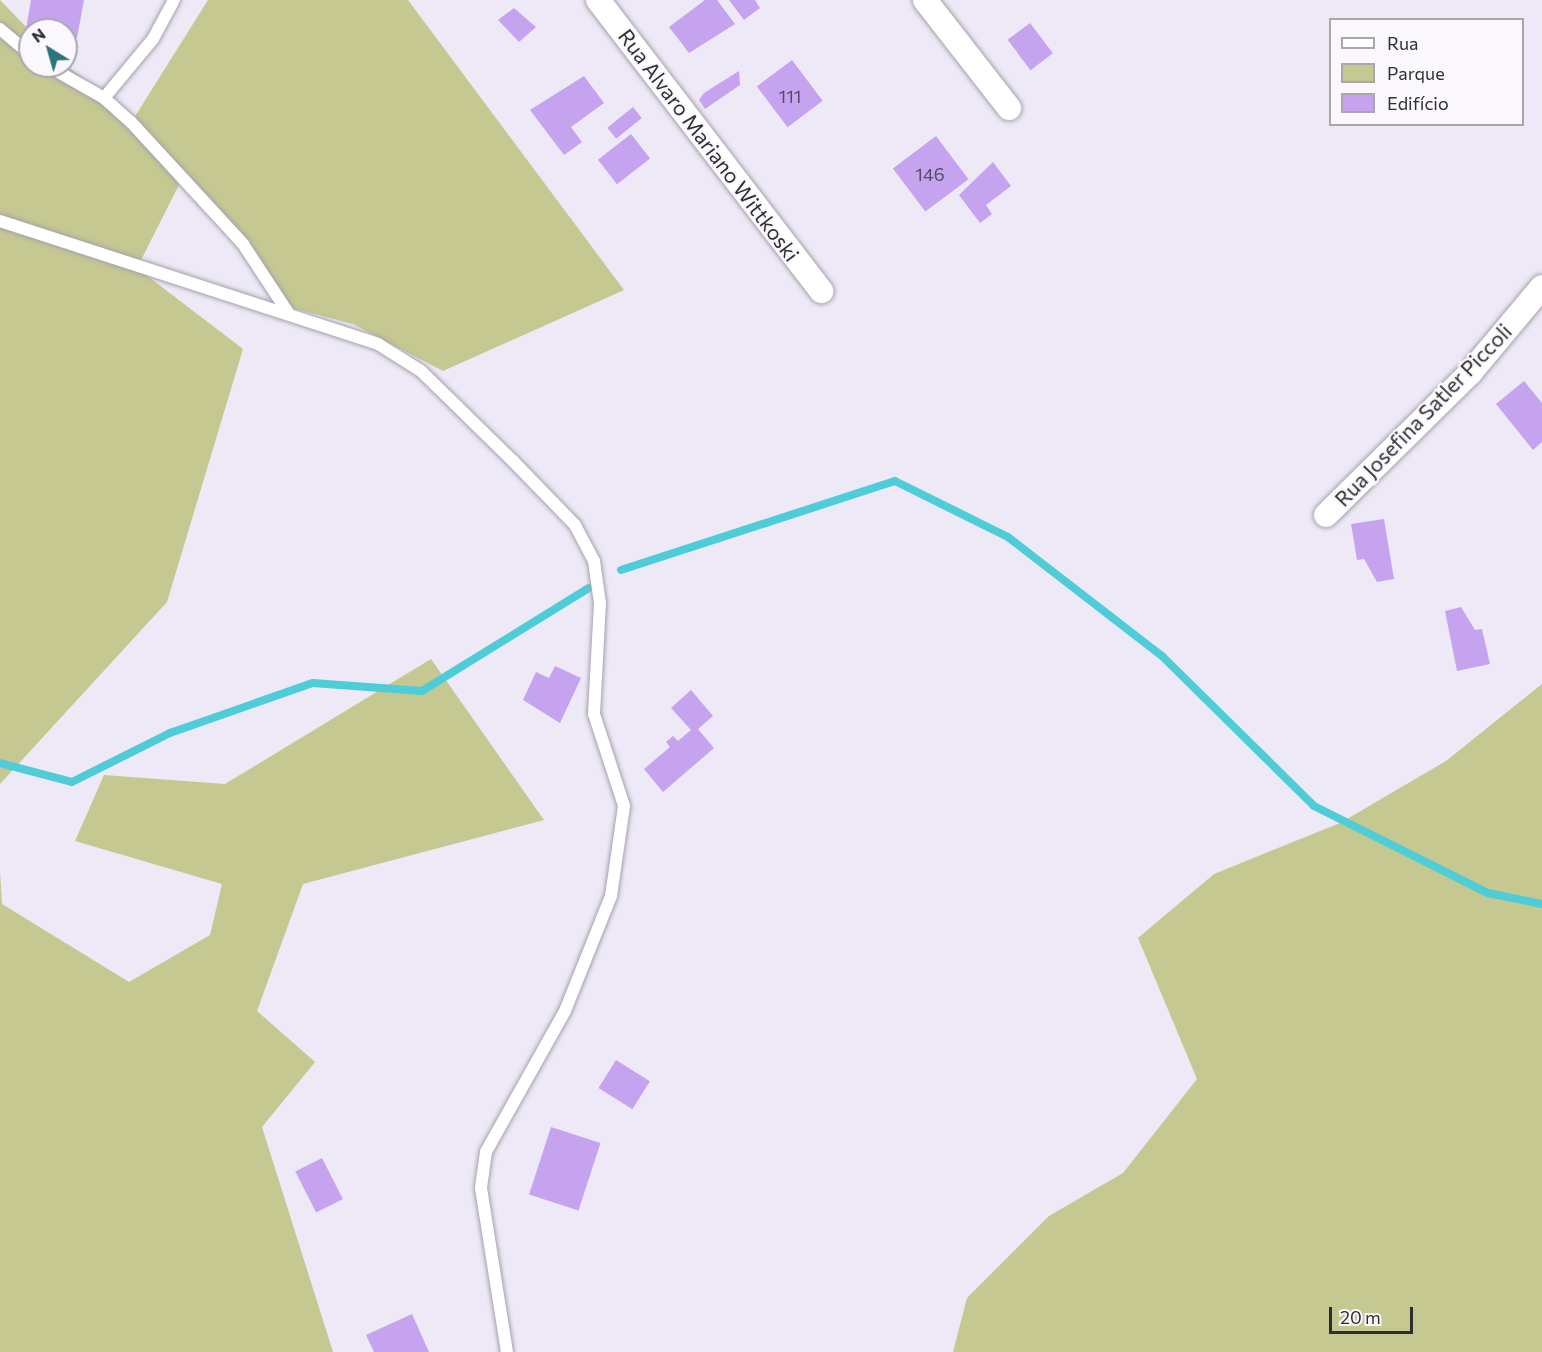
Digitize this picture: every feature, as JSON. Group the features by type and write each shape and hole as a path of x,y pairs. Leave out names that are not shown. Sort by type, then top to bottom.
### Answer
{"street":[{"name":"Rua Alvaro Mariano Wittkoski","path":"598,0 821,291"},
{"path":"925,0 1008,108"},
{"name":"Rua Josefina Satler Piccoli","path":"1326,515 1470,373 1542,287"}],"lane":[{"path":"104,98 153,39 174,0"},
{"path":"0,29 18,44"},
{"path":"69,78 104,98 243,244 289,314"},
{"path":"0,221 378,344 422,371 575,525 594,561 600,603 594,714 624,806 611,896 565,1011 486,1152 481,1188 507,1352"}],"green space":[{"path":"0,0 18,19 18,78 78,78 78,74 134,118 208,0 408,0 624,290 443,371 353,324 288,307 183,177 137,268 243,349 167,602 0,784"},
{"path":"431,659 544,820 303,884 257,1011 315,1062 262,1127 333,1352 0,1352 0,871 2,904 129,982 210,935 222,884 75,841 104,775 225,784"},
{"path":"1542,684 1542,1352 953,1352 967,1298 1049,1216 1123,1173 1197,1079 1138,938 1214,874 1340,823 1446,761"}],"building":[{"path":"31,0 84,0 78,33 78,18 28,18"},
{"path":"705,0 717,0 735,24 689,53 669,27"},
{"path":"729,0 755,0 760,8 744,20"},
{"path":"514,8 536,27 519,42 498,20"},
{"path":"1030,23 1053,53 1031,70 1008,40"},
{"path":"792,60 823,101 788,127 757,86"},
{"path":"739,71 740,85 705,109 699,100 704,93"},
{"path":"584,76 604,103 571,127 582,142 564,155 530,110"},
{"path":"633,107 642,118 616,139 607,128"},
{"path":"631,134 650,158 617,184 598,160"},
{"path":"936,136 968,179 925,212 893,168"},
{"path":"993,162 1011,186 986,205 992,214 980,223 959,195"},
{"path":"1524,381 1542,403 1542,442 1533,450 1496,404"},
{"path":"1384,519 1394,579 1377,582 1364,559 1357,560 1351,524"},
{"path":"1461,607 1475,630 1482,629 1490,664 1457,671 1445,611"},
{"path":"555,666 581,678 560,723 523,700 536,672 549,678"},
{"path":"691,690 713,716 698,729 714,748 663,792 644,769 670,747 666,742 673,736 678,741 691,730 671,708"},
{"path":"616,1060 650,1081 632,1109 599,1088"},
{"path":"551,1127 600,1143 579,1211 529,1195"},
{"path":"322,1158 343,1199 316,1213 295,1172"},
{"path":"412,1314 429,1352 374,1352 366,1335"}],"waterway":[{"path":"621,570 895,481 1008,537 1163,657 1314,806 1488,893 1542,904"},
{"path":"0,763 72,782 170,733 313,683 422,691 589,588"}]}
